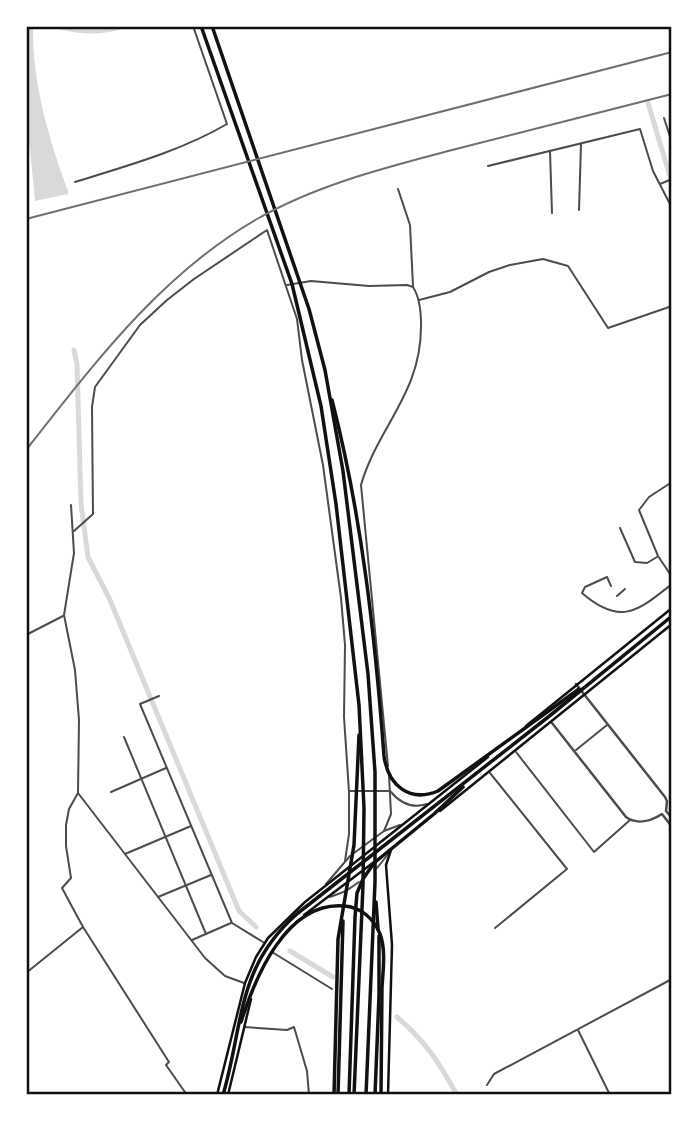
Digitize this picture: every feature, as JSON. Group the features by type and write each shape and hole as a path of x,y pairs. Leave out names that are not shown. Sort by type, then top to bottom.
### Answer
{"highway":[{"path":"201,26 292,284 321,406 335,494 359,705 362,763 364,864 355,1095"},
{"path":"212,26 301,281 356,502 375,643 387,772 395,783 407,792 418,796 429,795 442,789 595,678"},
{"path":"325,370 345,484 368,674 375,772 375,882 366,1095"},
{"path":"223,1095 253,972 281,929 672,616"},
{"path":"336,1095 344,940 342,912 355,823 359,705"},
{"path":"349,1095 355,917 361,883 377,859 434,814 474,775"},
{"path":"375,882 380,965 375,1095"},
{"path":"234,1043 259,973 282,938 300,921 318,911 339,905 354,908 372,920 382,944 381,1095"}],"main road":[{"path":"217,1095 244,983 264,943 284,920 672,608"},
{"path":"228,1095 253,990 271,951 292,926 552,723 672,624"},
{"path":"388,1095 392,945 386,865 391,848"}],"street":[{"path":"75,181 132,164 227,124 193,26"},
{"path":"664,118 672,143"},
{"path":"488,166 640,129 653,171 672,208"},
{"path":"579,210 581,143"},
{"path":"550,150 552,212"},
{"path":"659,184 672,179"},
{"path":"384,831 391,814 390,791 381,671 360,493 364,475 404,400 414,375 421,339 419,300 413,287 410,225 398,189"},
{"path":"74,531 93,514 92,407 95,387 140,325 167,300 267,230 297,319 302,360 317,430 342,606 349,791 349,834 345,861"},
{"path":"419,300 450,292 489,272 510,265 543,259 568,266 608,328 672,306"},
{"path":"287,285 321,281 413,287"},
{"path":"672,482 649,496 639,510 658,556 672,577"},
{"path":"71,505 73,560 64,615 77,690 78,793 69,809 66,825 71,878 62,888 83,928 169,1062 166,1065 187,1095"},
{"path":"620,528 635,562 647,563 658,556"},
{"path":"611,586 607,577 585,587 582,593 605,607 626,613 641,608 672,584"},
{"path":"617,596 625,589"},
{"path":"26,635 64,615"},
{"path":"590,673 588,676 592,683 599,684"},
{"path":"576,684 667,801 666,811 672,818"},
{"path":"159,696 140,704 232,923 264,943"},
{"path":"552,723 630,821"},
{"path":"574,751 608,724"},
{"path":"124,737 206,934"},
{"path":"516,751 594,852 630,821 645,821 666,811"},
{"path":"111,792 167,767"},
{"path":"489,772 567,869 495,928"},
{"path":"349,791 390,791 409,806 423,805 435,800"},
{"path":"78,793 191,940 220,972 253,990"},
{"path":"667,801 672,797"},
{"path":"662,814 672,827"},
{"path":"323,888 345,861 384,831 408,822"},
{"path":"124,854 192,826"},
{"path":"326,898 346,891 360,882 384,862 391,848"},
{"path":"158,898 212,875"},
{"path":"191,940 232,923"},
{"path":"26,973 83,928"},
{"path":"271,951 332,989"},
{"path":"487,1085 494,1074 672,979"},
{"path":"243,1027 287,1030 294,1027 307,1071 309,1095"},
{"path":"578,1030 610,1095"}],"shaded area":[{"path":"26,26 37,26 33,30 39,92 68,191 68,194 35,201 26,107"},
{"path":"49,26 130,26 90,34"}],"waterway":[{"path":"648,103 672,183"},
{"path":"74,350 77,364 81,504 88,557 110,600 239,911 256,927"},
{"path":"290,951 333,977"},
{"path":"397,1017 431,1053 457,1095"}],"railway":[{"path":"26,219 672,52"},
{"path":"26,450 103,354 159,294 222,241 257,219 304,196 379,170 672,94"}]}
